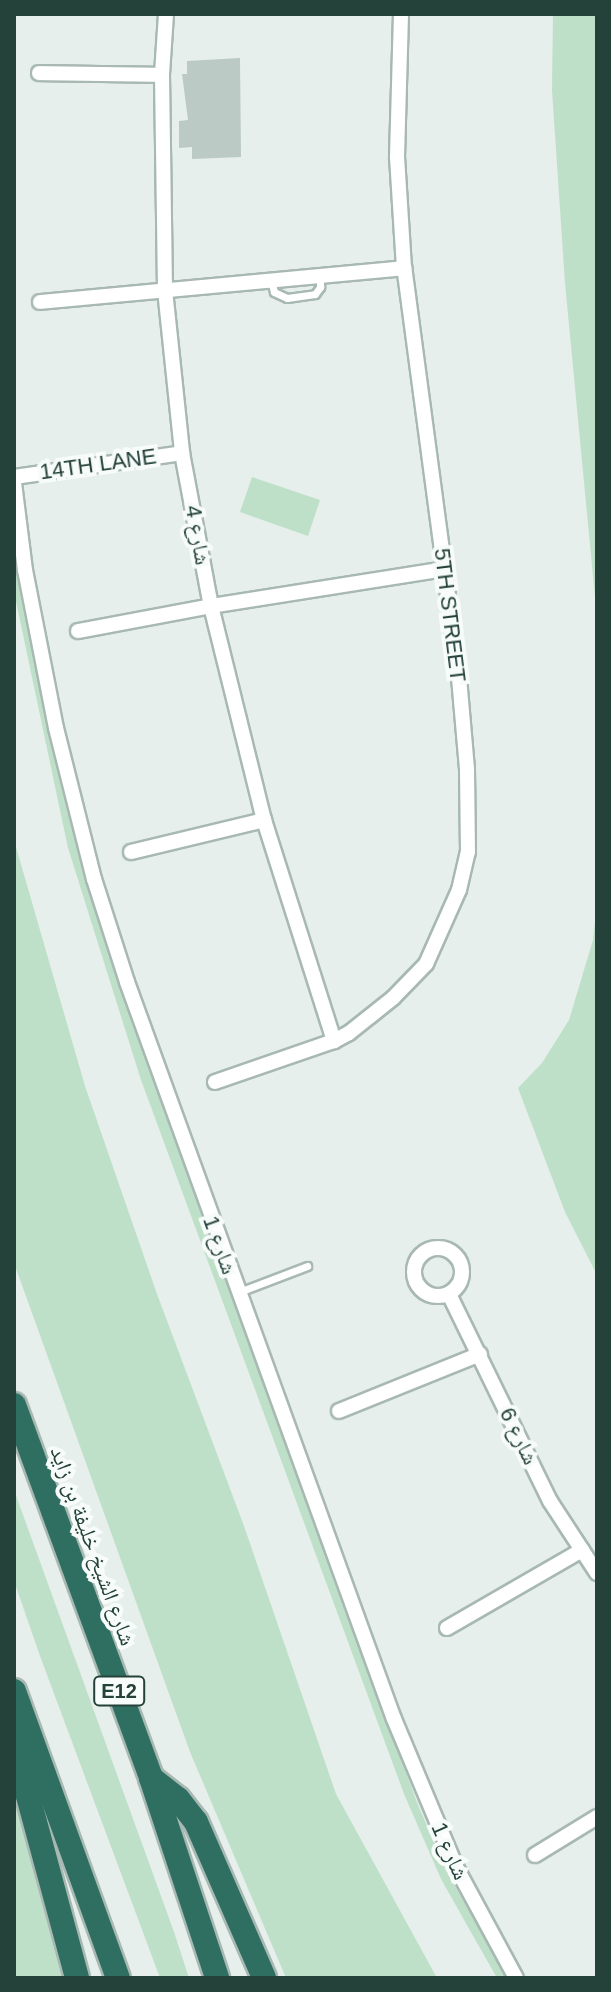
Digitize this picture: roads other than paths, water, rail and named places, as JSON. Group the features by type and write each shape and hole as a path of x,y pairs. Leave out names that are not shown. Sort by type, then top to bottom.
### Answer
{"highway":[{"name":"شارع الشيخ خليفة بن زايد","path":"14,1405 151,1778 217,1978"},
{"path":"17,1701 28,1796 77,1978"},
{"path":"17,1701 118,1978"},
{"path":"151,1778 178,1799 196,1822 264,1978"}],"street":[{"name":"شارع 4","path":"166,14 162,75 165,290 182,453 211,606 264,820 334,1041"},
{"name":"5TH STREET","path":"215,1082 334,1041 393,998 426,964 459,890 468,852 467,769 445,569 404,268 397,157 401,14"},
{"path":"39,73 162,75"},
{"path":"40,302 404,268"},
{"name":"14TH LANE","path":"14,477 182,453"},
{"name":"شارع 1","path":"14,483 25,570 56,728 94,879 163,1087 394,1719 456,1867 516,1978"},
{"path":"78,631 211,606 445,569"},
{"path":"131,852 264,820"},
{"name":"شارع 6","path":"449,1294 550,1501 597,1573"},
{"path":"339,1411 480,1354"},
{"path":"447,1628 582,1550"},
{"path":"535,1855 597,1817"}],"lane":[{"path":"237,1293 307,1266"}]}
